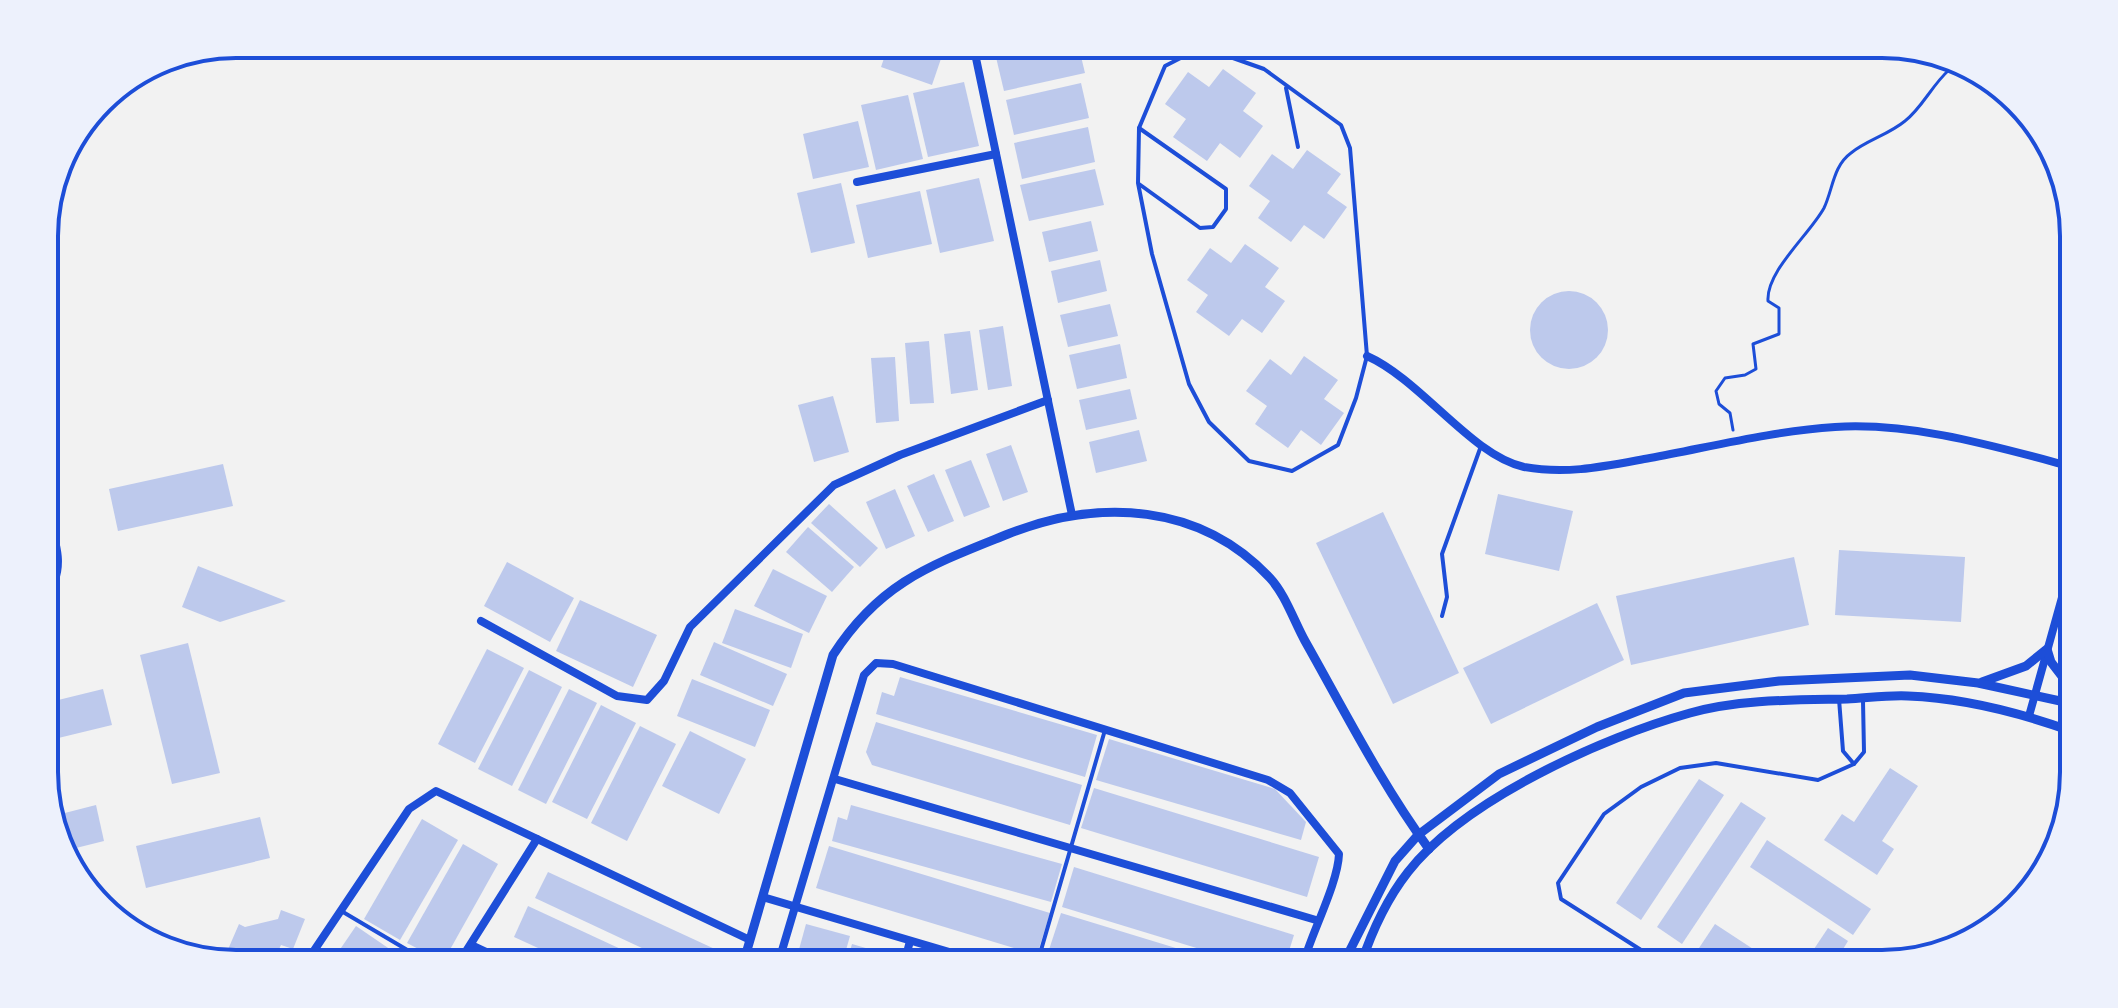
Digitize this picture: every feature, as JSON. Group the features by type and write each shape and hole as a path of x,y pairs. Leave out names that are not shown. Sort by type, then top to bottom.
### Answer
{"street":[{"path":"976,58 1072,515"},
{"path":"857,182 996,154"},
{"path":"1367,356 1392,367 1482,444 1520,466 1570,473 1735,442 1836,427 1902,431 1985,444 2060,464"},
{"path":"481,621 617,696 647,700 664,681 690,627 834,485 914,449 1048,400"},
{"path":"747,950 833,655 850,628 874,602 913,575 1028,526 1072,515 1134,511 1182,520 1223,538 1272,579 1418,835 1429,849"},
{"path":"58,554 61,565 58,575"},
{"path":"2029,716 2060,604"},
{"path":"1978,683 2026,666 2047,649"},
{"path":"2047,649 2051,662 2060,674"},
{"path":"782,950 864,675 876,663 893,664 1106,728 1268,780 1290,793 1339,854 1339,870 1316,920 1307,950"},
{"path":"1350,950 1395,861 1418,835 1499,774 1597,727 1684,693 1779,681 1910,675 1978,683 2060,700"},
{"path":"1366,950 1373,927 1407,873 1429,849 1504,792 1605,744 1692,712 1783,701 1908,696 2029,716 2060,727"},
{"path":"835,779 1316,920"},
{"path":"314,950 409,809 436,791 750,940"},
{"path":"468,950 537,839"},
{"path":"763,897 941,950"},
{"path":"908,950 910,941"},
{"path":"471,945 482,950"}],"lane":[{"path":"1181,58 1165,66 1139,128 1138,183 1152,254 1189,384 1209,422 1249,461 1292,471 1338,445 1356,398 1367,356 1350,148 1341,125 1264,69 1233,58"},
{"path":"1286,85 1298,147"},
{"path":"1138,183 1200,228 1213,227 1226,209 1226,189 1139,128"},
{"path":"1442,616 1447,597 1442,554 1482,444"},
{"path":"1641,950 1561,899 1558,883 1604,814 1641,787 1680,768 1716,763 1818,780 1854,764 1864,752 1863,698"},
{"path":"1839,699 1843,751 1854,764"},
{"path":"1041,950 1106,728"},
{"path":"340,910 407,950"}],"path":[{"path":"1735,442 1730,413 1719,404 1716,391 1725,378 1745,375 1756,369 1753,344 1779,334 1779,308 1768,301 1767,290 1789,250 1813,225 1825,206 1837,168 1851,153 1907,120 1948,71"}],"building":[{"path":"884,58 941,58 932,85 881,67"},
{"path":"996,58 1081,58 1085,73 1004,91"},
{"path":"1223,69 1256,93 1243,111 1263,126 1240,158 1220,143 1207,161 1173,137 1186,119 1165,104 1188,72 1209,87"},
{"path":"964,82 979,146 928,157 913,93"},
{"path":"1081,83 1089,118 1014,135 1006,100"},
{"path":"908,95 923,159 876,170 861,105"},
{"path":"858,121 869,167 813,179 803,134"},
{"path":"1088,127 1095,162 1022,179 1014,143"},
{"path":"1307,150 1341,174 1327,193 1347,207 1324,239 1304,225 1291,242 1258,218 1270,201 1249,186 1272,154 1293,169"},
{"path":"1095,169 1104,205 1029,221 1020,185"},
{"path":"979,178 994,241 940,253 926,190"},
{"path":"841,183 855,243 811,253 797,193"},
{"path":"920,191 932,244 868,258 856,205"},
{"path":"1091,221 1098,251 1049,262 1042,232"},
{"path":"1245,244 1279,268 1265,287 1285,301 1262,333 1242,319 1229,336 1196,312 1208,295 1187,280 1210,248 1231,263"},
{"path":"1100,260 1107,291 1058,303 1051,271"},
{"path":"1569,291 1584,294 1597,302 1605,315 1608,330 1605,345 1597,358 1584,366 1569,369 1554,366 1541,358 1533,345 1530,330 1533,315 1541,302 1554,294"},
{"path":"1110,304 1118,336 1068,347 1060,315"},
{"path":"1003,326 1012,386 988,390 979,330"},
{"path":"970,331 978,390 951,394 944,334"},
{"path":"929,341 934,403 910,404 905,343"},
{"path":"1120,344 1127,378 1077,389 1069,355"},
{"path":"1304,356 1338,380 1324,399 1344,413 1321,445 1301,430 1288,448 1255,424 1267,406 1246,391 1270,359 1291,375"},
{"path":"895,357 899,421 876,423 871,358"},
{"path":"1130,389 1137,419 1086,430 1079,400"},
{"path":"833,396 849,452 814,462 798,405"},
{"path":"1139,430 1147,461 1096,473 1089,442"},
{"path":"1011,445 1028,492 1003,501 986,454"},
{"path":"971,460 990,507 964,517 945,470"},
{"path":"223,464 233,506 118,531 109,489"},
{"path":"934,474 954,521 928,532 907,486"},
{"path":"895,489 915,536 886,549 866,502"},
{"path":"1498,494 1573,511 1559,571 1485,554"},
{"path":"829,504 878,548 860,567 811,523"},
{"path":"1383,512 1459,673 1393,704 1316,543"},
{"path":"808,527 854,567 832,592 786,552"},
{"path":"1839,550 1965,557 1961,622 1835,615"},
{"path":"1794,557 1809,625 1631,665 1616,596"},
{"path":"507,562 574,598 550,642 484,606"},
{"path":"198,566 286,601 220,622 182,607"},
{"path":"773,569 827,596 809,633 754,606"},
{"path":"580,600 657,635 633,687 556,651"},
{"path":"1597,603 1624,660 1491,724 1463,668"},
{"path":"735,609 803,634 791,668 722,643"},
{"path":"714,642 787,674 773,706 700,675"},
{"path":"188,643 220,773 172,784 140,655"},
{"path":"487,649 524,668 475,763 438,744"},
{"path":"529,670 562,687 512,786 478,769"},
{"path":"900,677 1097,735 1085,777 876,714 882,692 894,696"},
{"path":"692,679 770,710 755,747 677,716"},
{"path":"103,689 112,725 58,738 58,700"},
{"path":"569,689 597,703 546,804 518,790"},
{"path":"601,705 636,723 587,819 552,802"},
{"path":"876,722 1082,785 1070,825 872,765 866,752"},
{"path":"640,726 676,744 627,841 591,823"},
{"path":"690,731 746,759 719,814 662,786"},
{"path":"1109,739 1275,789 1306,822 1301,840 1096,780"},
{"path":"1890,768 1918,786 1882,841 1894,849 1877,875 1824,840 1842,814 1854,822"},
{"path":"1699,779 1724,795 1641,920 1616,903"},
{"path":"1094,788 1319,857 1307,897 1081,828"},
{"path":"1741,802 1766,818 1682,944 1657,927"},
{"path":"96,805 104,841 76,848 63,813"},
{"path":"851,805 1062,864 1051,902 832,841 838,817 847,820"},
{"path":"260,817 270,858 146,888 136,846"},
{"path":"422,819 458,840 400,940 364,919"},
{"path":"1767,840 1871,909 1853,935 1750,867"},
{"path":"463,844 498,864 450,950 420,950 407,943"},
{"path":"829,846 1050,913 1039,950 1021,950 816,888"},
{"path":"1074,867 1294,935 1289,950 1203,950 1062,907"},
{"path":"548,872 717,950 646,950 535,898"},
{"path":"528,906 623,950 542,950 514,937"},
{"path":"281,910 305,919 293,949 281,945 279,950 228,949 239,924 245,927 278,919"},
{"path":"1061,913 1182,950 1049,950"},
{"path":"806,924 850,936 846,950 799,950"},
{"path":"1715,924 1755,950 1702,950 1699,948"},
{"path":"356,926 391,950 340,950"},
{"path":"1828,928 1848,941 1843,950 1813,950"},
{"path":"852,944 872,950 850,950"}]}
